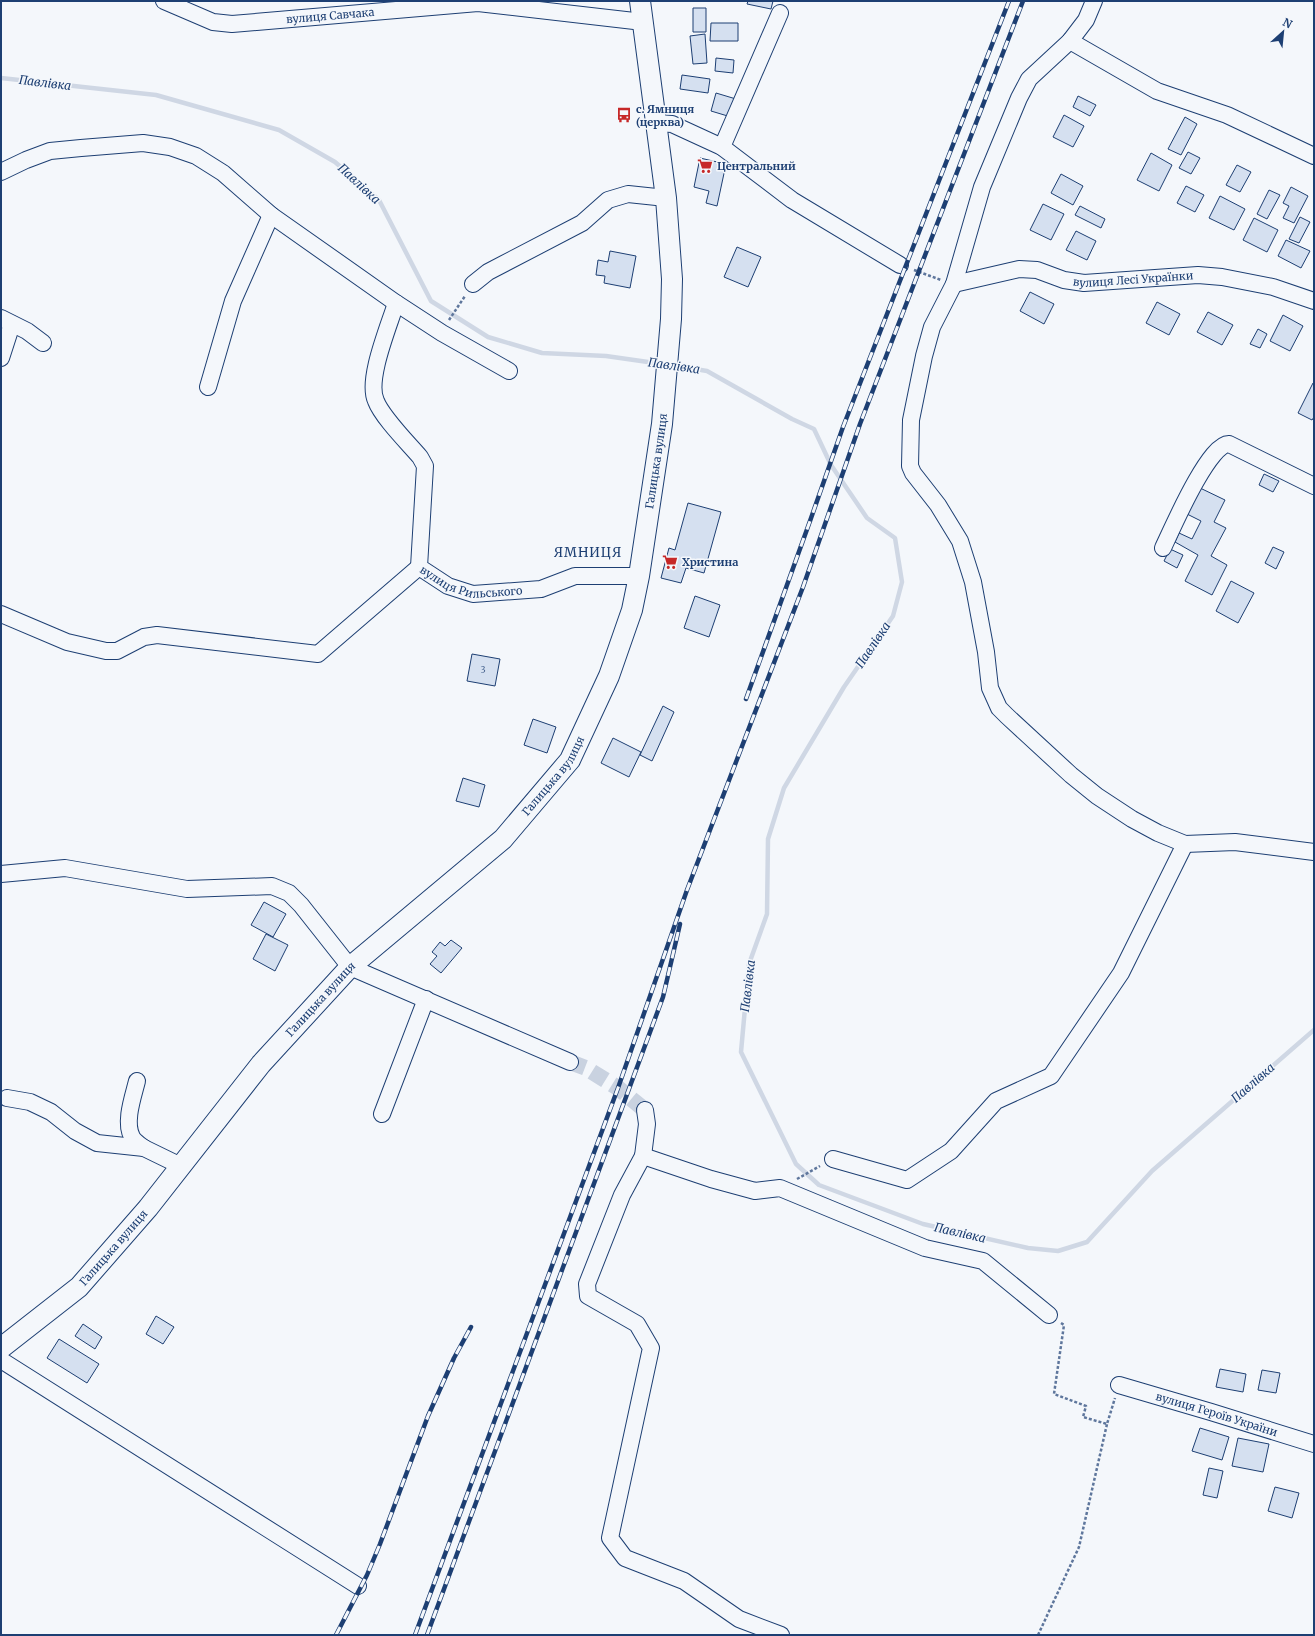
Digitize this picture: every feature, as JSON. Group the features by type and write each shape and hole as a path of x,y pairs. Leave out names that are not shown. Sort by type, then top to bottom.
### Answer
{"main road":[{"name":"Галицька вулиця","path":"1,1348 79,1287 148,1208 261,1064 350,967 503,839 570,760 609,676 632,610 639,576 662,424 671,319 672,279 666,198 640,1"}],"street":[{"name":"вулиця Савчака","path":"164,1 213,22 232,24 478,3 643,22"},
{"path":"1094,1 1086,20 1070,41 1029,79 1019,98 982,187 954,284 932,327 924,356 911,420 910,466 913,473 938,505 960,541 973,582 986,652 990,688 999,708 1071,775 1097,796 1132,820 1184,844 1235,842 1314,852"},
{"path":"722,147 780,13"},
{"path":"1070,41 1157,91 1227,115 1314,156"},
{"path":"657,123 672,124 722,147 792,200 900,265"},
{"path":"1,172 50,151 143,143 170,147 196,156 223,173 271,215 396,303 442,333 509,371"},
{"path":"473,284 488,272 582,223 608,200 628,194 666,198"},
{"path":"208,387 233,301 271,215"},
{"name":"вулиця Лесі Українки","path":"954,284 1020,268 1037,270 1064,280 1084,283 1198,275 1222,277 1273,288 1314,301"},
{"name":"вулиця Рильського","path":"396,303 374,374 373,389 375,401 381,411 420,457 425,466 419,567 448,586 473,594 541,589 575,576 639,576"},
{"path":"1,358 6,321 27,332 42,343"},
{"path":"1163,548 1195,481 1217,450 1225,444 1229,444 1314,486"},
{"path":"1,614 67,642 106,651 117,651 144,637 157,635 318,654 419,567"},
{"path":"829,1161 907,1180 950,1152 996,1101 1052,1076 1121,973 1184,844"},
{"path":"1,874 65,868 187,889 272,886 289,893 301,905 350,967 570,1062"},
{"path":"382,1114 426,999"},
{"path":"137,1081 128,1094 130,1105 129,1122 132,1138 144,1148 181,1166"},
{"path":"7,1098 30,1102 51,1112 75,1131 97,1143 144,1148"},
{"path":"645,1110 647,1124 643,1156 622,1195 587,1284 588,1296 637,1324 650,1348 610,1538 625,1558 684,1581 739,1619 781,1635"},
{"path":"643,1156 711,1179 755,1191 780,1188 925,1248 984,1261 1049,1315"},
{"path":"1,1360 358,1586"},
{"name":"вулиця Героїв України","path":"1119,1385 1314,1444"}],"path":[{"path":"900,265 954,284"},
{"path":"442,333 473,284"},
{"path":"794,1180 829,1161"},
{"path":"1049,1315 1064,1325 1054,1394 1086,1406 1083,1417 1107,1424"},
{"path":"1038,1635 1079,1547 1107,1424 1119,1385"}],"building":[{"path":"748,1 773,1 771,9 747,4"},
{"path":"693,8 706,8 706,32 693,32"},
{"path":"711,23 738,23 738,41 710,41"},
{"path":"705,34 707,63 693,64 690,36"},
{"path":"716,58 734,60 733,73 715,71"},
{"path":"682,75 710,79 708,93 680,89"},
{"path":"716,93 736,99 731,117 711,111"},
{"path":"1078,96 1096,105 1090,116 1073,107"},
{"path":"1064,115 1084,126 1073,147 1053,137"},
{"path":"1185,117 1197,124 1181,155 1168,149"},
{"path":"1188,152 1200,158 1191,174 1179,168"},
{"path":"1151,153 1172,165 1159,191 1137,180"},
{"path":"700,158 726,164 717,206 706,203 709,191 694,187"},
{"path":"1237,165 1251,172 1240,192 1226,185"},
{"path":"1061,174 1083,186 1073,205 1051,193"},
{"path":"1186,186 1204,195 1195,212 1177,203"},
{"path":"1291,187 1308,196 1294,223 1283,218 1289,206 1283,203"},
{"path":"1269,190 1280,195 1267,219 1257,214"},
{"path":"1220,196 1245,209 1234,230 1209,218"},
{"path":"1043,204 1064,214 1051,240 1030,230"},
{"path":"1080,206 1105,219 1101,228 1075,215"},
{"path":"1300,217 1310,222 1299,243 1289,239"},
{"path":"1254,218 1278,230 1267,252 1243,240"},
{"path":"1076,231 1096,241 1087,260 1066,250"},
{"path":"1286,240 1310,251 1301,268 1278,256"},
{"path":"737,247 761,257 748,287 724,277"},
{"path":"610,251 636,256 630,288 604,283 605,276 596,275 598,260 608,262"},
{"path":"1030,292 1054,304 1044,324 1020,311"},
{"path":"1157,302 1180,314 1169,335 1146,323"},
{"path":"1208,312 1233,325 1222,345 1197,332"},
{"path":"1283,315 1303,326 1290,351 1270,341"},
{"path":"1258,329 1267,334 1260,348 1250,344"},
{"path":"1313,383 1314,417 1312,420 1298,413"},
{"path":"1264,474 1279,481 1273,492 1259,485"},
{"path":"1198,487 1225,500 1214,522 1226,528 1211,556 1227,565 1212,595 1185,581 1198,555 1175,542 1179,533 1192,539 1201,521 1185,513"},
{"path":"688,503 721,512 704,573 686,568 681,583 661,578 669,548 675,550"},
{"path":"1273,547 1284,552 1276,569 1265,563"},
{"path":"1170,549 1183,555 1177,568 1164,561"},
{"path":"1231,581 1254,593 1238,623 1216,611"},
{"path":"695,596 720,605 709,637 684,628"},
{"path":"472,654 500,659 495,686 467,681"},
{"path":"663,706 674,712 652,761 640,755"},
{"path":"533,719 556,727 547,753 524,745"},
{"path":"613,738 641,752 629,777 601,763"},
{"path":"463,778 485,785 479,807 456,801"},
{"path":"264,902 286,914 273,937 251,925"},
{"path":"266,934 288,945 275,971 253,959"},
{"path":"451,940 462,948 441,973 430,964 437,956 432,952 440,942 445,946"},
{"path":"156,1316 174,1327 163,1344 146,1334"},
{"path":"83,1324 102,1337 95,1349 75,1336"},
{"path":"59,1339 99,1364 87,1383 47,1358"},
{"path":"1220,1369 1246,1374 1243,1392 1216,1387"},
{"path":"1262,1370 1280,1373 1276,1393 1258,1390"},
{"path":"1200,1428 1229,1437 1222,1460 1192,1451"},
{"path":"1238,1438 1269,1444 1263,1472 1232,1466"},
{"path":"1209,1468 1223,1471 1217,1498 1203,1495"},
{"path":"1275,1487 1299,1493 1292,1518 1268,1511"}],"waterway":[{"name":"Павлівка","path":"1,78 156,95 279,130 335,162 379,200 431,301 488,337 542,353 606,356 662,364"},
{"name":"Павлівка","path":"671,365 707,371 792,419 814,429 831,465 867,518 895,538 902,582 893,616 844,687 784,788 768,839 767,914 749,964 741,1052 796,1164 819,1185 923,1224 1028,1248 1058,1251 1087,1242 1152,1171 1314,1030"}],"tunnel":[{"path":"570,1062 586,1068 618,1088 645,1110"}],"railway":[{"path":"746,699 843,427 1009,1"},
{"path":"415,1635 618,1088 687,890 803,587 860,424 1023,1"},
{"path":"427,1635 663,997 680,924"},
{"path":"336,1635 367,1575 428,1416 454,1358 471,1327"}],"place":[{"name":"с. Ямниця (церква)","path":"624,115"},
{"name":"Центральний","path":"705,166"},
{"name":"Христина","path":"670,562"}],"district":[{"name":"ЯМНИЦЯ","path":"588,552"}]}
